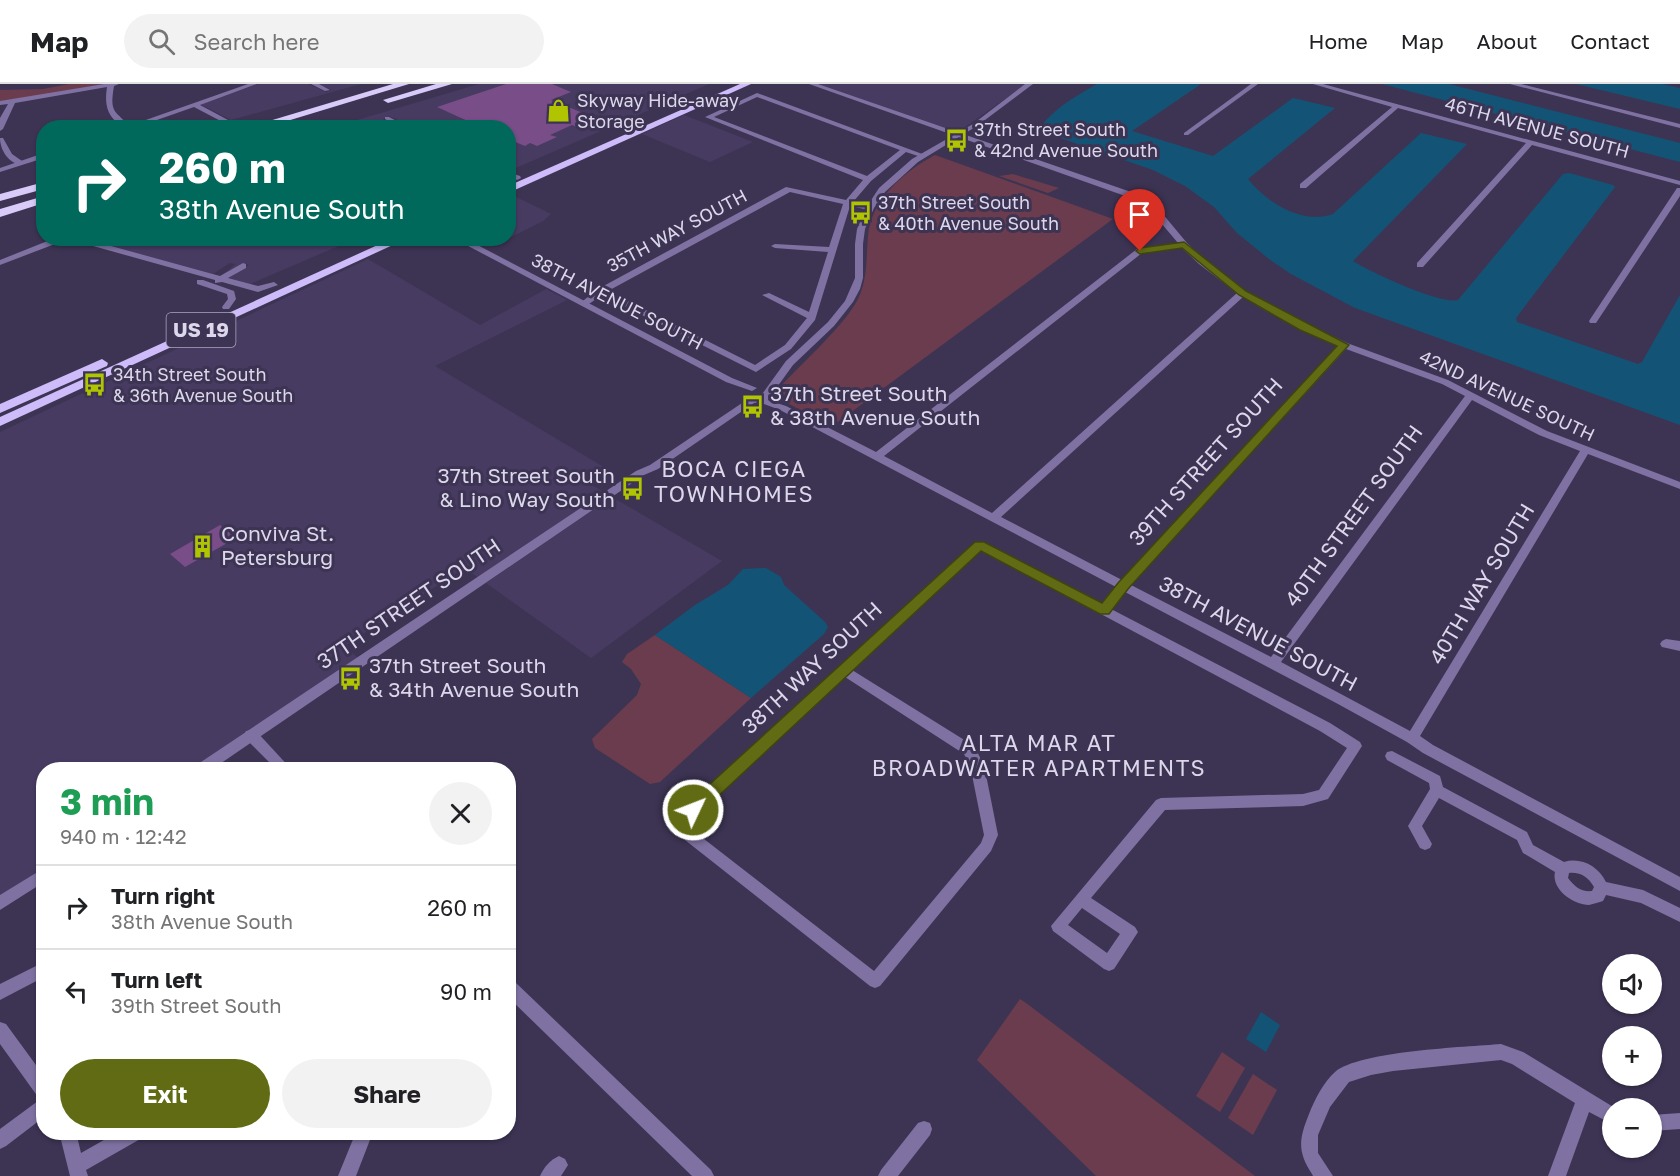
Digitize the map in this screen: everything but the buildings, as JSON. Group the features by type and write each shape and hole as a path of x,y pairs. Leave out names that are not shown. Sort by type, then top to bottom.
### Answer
{"highway":[{"path":"278,120 404,84"},
{"path":"382,102 447,84"},
{"path":"516,176 609,142 633,131 639,123 729,84"},
{"path":"516,186 565,165 601,145 747,84"},
{"path":"319,120 361,108"},
{"path":"0,198 36,187"},
{"path":"0,213 36,202"},
{"name":"US 19","path":"0,409 361,246"},
{"name":"US 19","path":"0,422 386,246"},
{"path":"266,301 275,291 334,263 346,253"},
{"path":"173,343 181,334 246,304 252,295"}],"street":[{"path":"147,120 254,84"},
{"path":"314,84 327,90"},
{"name":"42ND AVENUE SOUTH","path":"812,84 1131,195 1160,215 1184,245 1242,293 1304,327 1344,345 1445,382 1471,394 1503,414 1586,451 1680,486"},
{"name":"37TH STREET SOUTH","path":"212,762 640,473 654,467 780,374 833,322 851,297 858,277 859,242 868,208 904,167 974,126 1013,94 1030,84"},
{"path":"1186,134 1255,84"},
{"name":"46TH AVENUE SOUTH","path":"1316,84 1680,183"},
{"path":"1513,84 1680,126"},
{"path":"0,103 113,85 108,106 112,115 118,120"},
{"path":"868,179 708,117 757,95 921,155"},
{"path":"0,129 12,102"},
{"path":"194,104 225,120"},
{"path":"1303,186 1397,106"},
{"path":"387,118 391,120"},
{"path":"0,140 9,155 19,163"},
{"path":"1420,265 1532,142"},
{"path":"601,291 756,369 788,347 812,317 847,204 868,179 904,150"},
{"path":"0,170 36,158"},
{"name":"35TH WAY SOUTH","path":"583,304 601,291 789,189 847,204"},
{"path":"1593,321 1680,190"},
{"path":"847,204 868,208"},
{"path":"876,457 1140,251 1184,245"},
{"path":"0,262 47,246"},
{"path":"0,269 51,246"},
{"path":"86,246 213,281 258,289 274,285"},
{"path":"97,246 213,281 231,293 232,299 226,307"},
{"name":"38TH AVENUE SOUTH","path":"472,246 1273,664 1680,884"},
{"path":"775,246 832,250"},
{"path":"213,281 230,265"},
{"path":"213,281 243,266"},
{"path":"993,518 1242,293"},
{"path":"766,295 812,317"},
{"name":"39TH STREET SOUTH","path":"1104,610 1123,586 1344,345"},
{"name":"40TH STREET SOUTH","path":"1273,664 1471,394"},
{"name":"40TH WAY SOUTH","path":"1412,738 1586,451"},
{"name":"38TH WAY SOUTH","path":"843,670 969,750 977,765 991,835 986,847 875,981 676,825 843,670 980,545 1104,610"},
{"path":"1081,899 1130,932 1109,964 1058,926 1161,804 1304,800 1323,795 1354,746 1325,727 1104,610"},
{"path":"1666,644 1680,646"},
{"path":"251,735 278,762"},
{"path":"1392,756 1434,780 1437,790 1522,836 1528,849 1563,870"},
{"path":"1425,844 1415,826 1437,790"},
{"path":"1563,870 1572,866 1584,869 1595,877 1601,887 1643,897 1680,915"},
{"path":"1563,870 1561,878 1563,884 1580,897 1598,896 1601,887"},
{"path":"0,903 36,879"},
{"path":"0,992 36,973"},
{"path":"516,994 705,1176"},
{"path":"0,1030 36,1080"},
{"path":"1324,1176 1310,1158 1308,1135 1323,1101 1344,1074 1373,1066 1501,1052 1517,1058 1602,1110"},
{"path":"1557,1176 1585,1101"},
{"path":"0,1140 36,1112"},
{"path":"1662,1122 1680,1120"},
{"path":"887,1176 924,1129"},
{"path":"69,1140 78,1171 124,1140"},
{"path":"347,1176 362,1140"}],"shaded area":[{"path":"69,84 106,84 0,102 0,90 43,89"},
{"path":"258,84 308,84 326,92 332,90 319,84 361,84 231,120 200,104"},
{"path":"479,84 709,84 516,168 516,120 398,120 389,116 383,119 385,120 357,120"},
{"path":"818,84 1026,84 958,132"},
{"path":"684,115 753,142 710,162 642,134"},
{"path":"935,155 1113,219 831,427 776,395 779,388 843,321 858,299 865,276 871,223 883,198 901,178"},
{"path":"1013,174 1059,188 1048,193 999,176"},
{"path":"516,197 551,214 543,221 516,234"},
{"path":"108,246 339,246 250,284 228,278 249,265 244,263 221,276 236,264 230,263 213,274"},
{"path":"368,259 480,325 546,289 567,300 435,366 612,472 592,485 605,493 479,578 464,568 345,646 358,658 202,762 36,762 36,873 0,897 0,432"},
{"path":"612,497 722,561 591,658 486,583"},
{"path":"655,635 751,698 660,782 650,784 595,748 592,739 637,695 641,684 631,669 622,662 627,654"},
{"path":"1020,999 1255,1176 1096,1176 977,1060"},
{"path":"1222,1052 1245,1068 1220,1112 1196,1096"},
{"path":"1253,1074 1277,1090 1253,1135 1228,1118"}],"water":[{"path":"1097,84 1201,84 1132,131 1213,156 1293,98 1335,108 1248,179 1275,204 1310,217 1333,214 1421,133 1467,144 1353,261 1437,298 1458,300 1563,174 1569,173 1613,185 1615,187 1516,318 1517,322 1638,364 1642,362 1680,295 1680,425 1355,308 1291,274 1269,259 1237,233 1214,207 1185,186 1153,170 1043,132 1040,128 1052,114"},
{"path":"1382,84 1449,84 1680,143 1680,162"},
{"path":"1576,84 1662,84 1680,88 1680,109"},
{"path":"766,568 781,577 784,585 828,627 824,634 751,698 655,635 695,605 728,585 743,569"},
{"path":"1261,1012 1280,1025 1266,1052 1246,1039"}],"place":[{"name":"Skyway Hide-away Storage","path":"559,111"},
{"name":"37th Street South & 42nd Avenue South","path":"956,140"},
{"name":"37th Street South & 40th Avenue South","path":"860,213"},
{"name":"34th Street South & 36th Avenue South","path":"95,385"},
{"name":"37th Street South & 38th Avenue South","path":"752,406"},
{"name":"37th Street South & Lino Way South","path":"633,488"},
{"name":"Conviva St. Petersburg","path":"203,546"},
{"name":"37th Street South & 34th Avenue South","path":"351,678"}],"district":[{"name":"BOCA CIEGA TOWNHOMES","path":"734,482"},
{"name":"ALTA MAR AT BROADWATER APARTMENTS","path":"1039,756"}],"route":[{"path":"693,810 980,545 1104,610 1123,586 1344,345 1304,327 1242,293 1184,245 1140,251"}]}
